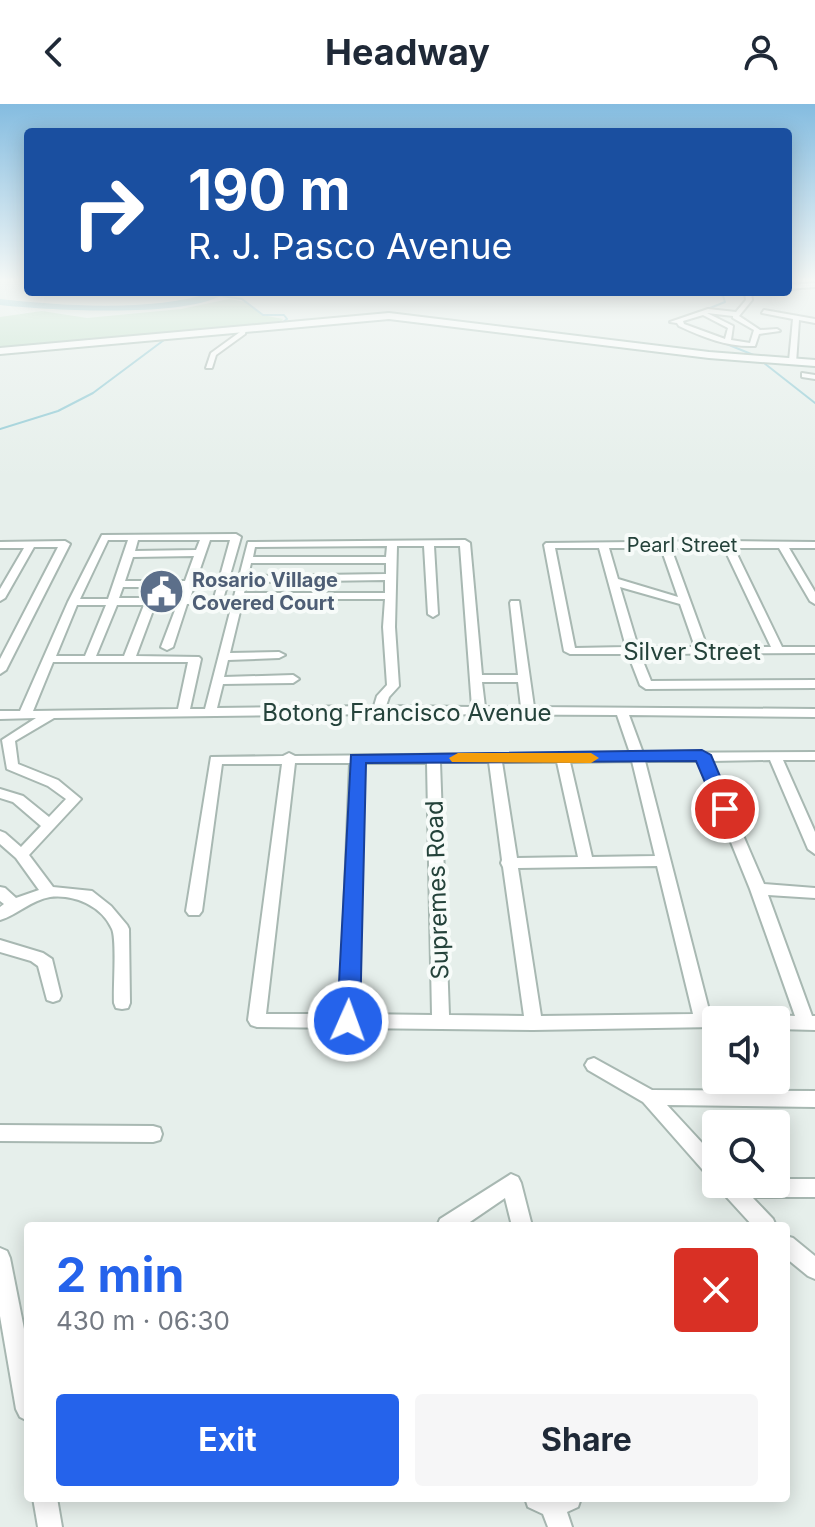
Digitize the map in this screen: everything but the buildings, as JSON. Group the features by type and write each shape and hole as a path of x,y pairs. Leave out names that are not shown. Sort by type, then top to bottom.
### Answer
{"main road":[{"path":"0,351 59,345"},
{"path":"652,345 815,363"}],"street":[{"path":"209,366 213,354 225,345"},
{"path":"704,345 712,352 744,351"},
{"path":"793,361 794,345"},
{"path":"805,375 815,377"},
{"path":"25,715 73,602 105,537 236,537 218,601 73,602"},
{"path":"167,647 206,537"},
{"path":"89,659 134,538"},
{"path":"379,710 383,696 393,686 392,543"},
{"path":"429,543 433,614"},
{"path":"210,712 251,544 465,543 479,712"},
{"path":"0,545 65,544 0,670"},
{"path":"727,544 778,650"},
{"path":"0,598 30,545"},
{"name":"Pearl Street","path":"570,651 549,545 815,545"},
{"path":"603,545 633,651 646,685 815,684"},
{"path":"665,545 702,650"},
{"path":"782,545 815,601"},
{"path":"127,554 200,553"},
{"path":"248,560 392,560"},
{"path":"243,579 391,577"},
{"path":"612,581 685,602"},
{"path":"118,584 189,584"},
{"path":"240,596 391,596"},
{"path":"129,658 150,603"},
{"path":"515,603 528,712"},
{"name":"Silver Street","path":"570,651 815,650"},
{"path":"224,657 279,655"},
{"path":"51,659 195,659 183,713"},
{"path":"476,678 523,679"},
{"path":"218,681 293,679"},
{"name":"Botong Francisco Avenue","path":"0,715 379,710 815,713"},
{"path":"622,713 637,756 663,861 706,1006"},
{"path":"21,855 74,799 53,783 6,766 4,740 52,714"},
{"path":"702,755 810,1023 790,1022"},
{"path":"775,756 815,849"},
{"path":"194,911 216,760 289,757 563,759 815,756"},
{"path":"289,757 257,1020 533,1023 702,1020"},
{"name":"Supremes Road","path":"433,757 441,1022"},
{"path":"348,1021 357,758"},
{"path":"495,759 533,1023"},
{"path":"563,759 586,861"},
{"path":"0,793 18,799 49,825"},
{"path":"0,836 21,855 49,892"},
{"path":"508,863 663,861"},
{"path":"758,889 815,893"},
{"path":"0,892 7,910 49,892 87,895 106,910 121,929 122,1003"},
{"path":"0,946 37,957 46,963 53,996"},
{"path":"594,1065 649,1097 702,1156"},
{"path":"649,1097 815,1099"},
{"path":"0,1133 153,1134"},
{"path":"453,1222 511,1183 521,1222"},
{"path":"790,1187 815,1188"},
{"path":"740,1198 762,1222"},
{"path":"790,1248 815,1269"},
{"path":"0,1258 24,1387"},
{"path":"46,1502 50,1527"}],"green space":[{"path":"0,345 46,345 0,350"}],"waterway":[{"path":"0,429 58,411 93,393 157,345"},
{"path":"730,345 756,356"},
{"path":"764,363 815,403"}],"slow traffic":[{"path":"458,758 591,758"}],"place":[{"name":"Rosario Village Covered Court","path":"161,592"}],"route":[{"path":"348,1021 357,758 541,759 702,755 725,809"}]}
